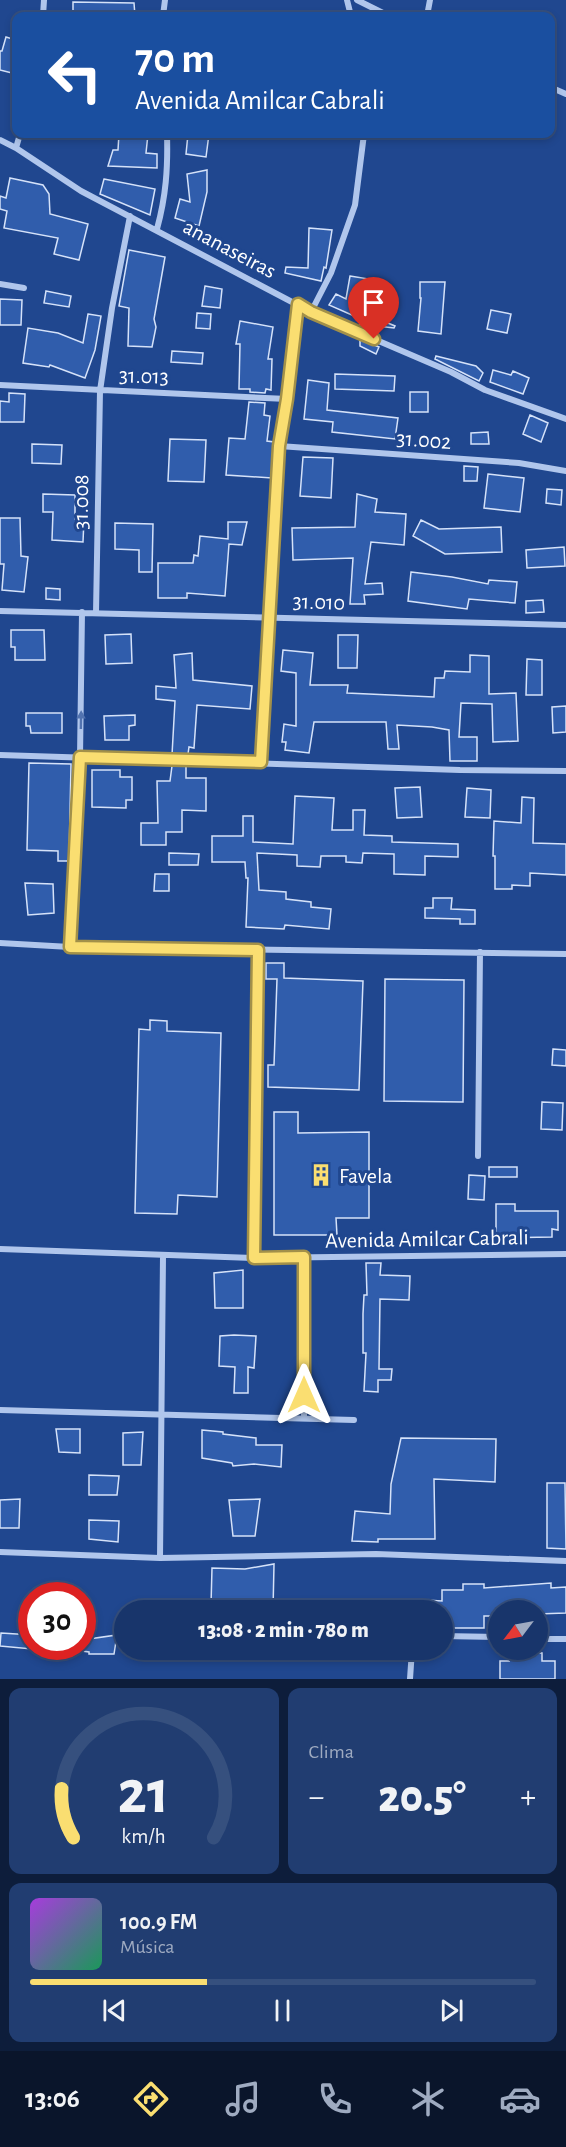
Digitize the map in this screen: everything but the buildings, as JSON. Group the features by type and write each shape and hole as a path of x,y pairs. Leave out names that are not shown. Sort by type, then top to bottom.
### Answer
{"street":[{"path":"357,0 381,12"},
{"path":"16,148 19,138"},
{"path":"157,230 164,202 168,168 167,138"},
{"path":"311,312 331,273 355,205 363,138"},
{"name":"ananaseiras","path":"0,140 81,191 311,312 451,372 485,390 566,419"},
{"name":"31.008","path":"96,613 100,391 112,308 130,216"},
{"path":"0,284 24,288"},
{"path":"261,762 279,446 298,304"},
{"name":"31.013","path":"0,385 287,399"},
{"name":"31.002","path":"279,446 519,463 566,471"},
{"name":"31.010","path":"0,611 566,625"},
{"path":"70,947 80,757 82,612"},
{"path":"0,755 460,770 566,771"},
{"path":"0,943 70,947 566,954"},
{"path":"254,1258 258,950"},
{"path":"478,1156 480,952"},
{"name":"Avenida Amilcar Cabrali","path":"0,1250 254,1258 566,1254"},
{"path":"160,1558 163,1256"},
{"path":"304,1257 304,1418"},
{"path":"0,1410 354,1420"},
{"path":"0,1552 160,1558 376,1554 566,1561"},
{"path":"453,1636 488,1637"},
{"path":"548,1638 566,1639"},
{"path":"410,1679 411,1660"}],"place":[{"name":"Favela","path":"321,1175"}],"route":[{"path":"304,1395 304,1257 254,1258 258,950 70,947 80,757 261,762 279,446 298,304 311,312 374,339"}]}
